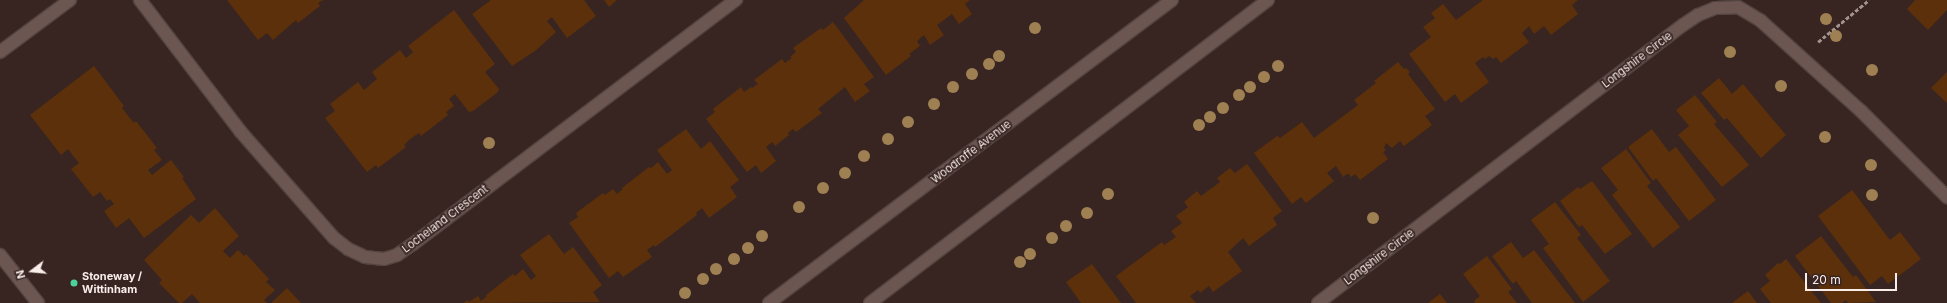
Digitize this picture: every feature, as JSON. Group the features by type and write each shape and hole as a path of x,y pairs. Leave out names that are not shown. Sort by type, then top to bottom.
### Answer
{"street":[{"path":"0,52 70,0"},
{"name":"Locheland Crescent","path":"140,0 240,131 334,238 348,249 365,257 384,259 397,255 413,244 736,0"},
{"name":"Woodroffe Avenue","path":"770,303 1172,0"},
{"path":"870,303 1268,0"},
{"name":"Longshire Circle","path":"1318,303 1698,15 1715,8 1738,7 1761,21 1861,111 1947,197"},
{"path":"0,255 38,303"}],"path":[{"path":"1801,57 1869,0"}],"building":[{"path":"227,0 323,0 318,3 320,6 298,23 296,20 273,40 267,33 258,40"},
{"path":"491,0 584,0 596,16 567,38 552,17 547,21 556,32 535,51 512,66 472,14"},
{"path":"604,0 617,0 609,7"},
{"path":"864,0 970,0 965,4 972,14 959,24 952,14 937,25 944,35 930,45 924,35 917,41 920,46 909,54 911,56 886,75 844,18"},
{"path":"1483,0 1578,0 1572,5 1578,14 1551,35 1544,26 1534,34 1529,26 1522,33 1529,42 1501,63 1496,57 1493,59 1489,56 1485,59 1483,57 1475,63 1489,82 1461,103 1455,94 1445,102 1409,54 1431,37 1423,27 1435,18 1431,13 1443,4 1456,20"},
{"path":"1915,0 1947,0 1947,10 1928,30 1907,9"},
{"path":"454,10 495,64 485,72 499,89 498,92 473,111 469,112 455,94 449,99 454,106 446,112 448,115 421,136 419,133 410,139 404,145 406,147 378,168 376,165 367,172 325,118 335,111 330,104 358,82 364,90 377,79 372,72 400,50 406,58 413,52 408,46"},
{"path":"833,22 874,77 864,84 870,91 855,102 845,87 818,109 822,113 796,132 793,129 788,133 789,135 775,146 772,142 766,147 776,161 761,173 756,165 747,172 706,119 715,112 713,109 741,87 744,92 758,84 754,80 782,59 785,63 792,58 790,57 796,52 793,48 821,28 823,30"},
{"path":"1398,62 1404,69 1406,68 1410,72 1408,74 1435,109 1425,116 1432,125 1404,146 1400,141 1392,148 1386,143 1384,148 1386,150 1383,152 1388,159 1360,180 1355,174 1351,177 1347,174 1343,177 1336,166 1327,173 1334,181 1306,203 1301,197 1292,204 1254,153 1277,136 1280,138 1302,122 1314,138 1358,105 1354,100 1376,83 1374,81"},
{"path":"94,66 124,106 122,108 134,123 136,121 157,148 154,150 162,160 148,170 152,175 171,160 184,177 182,178 196,199 144,238 129,218 116,228 104,211 114,204 110,199 107,201 100,192 93,197 71,169 79,163 68,149 61,155 30,115"},
{"path":"1947,72 1947,103 1931,88"},
{"path":"1719,78 1732,94 1743,84 1786,135 1761,158 1727,118 1724,120 1701,93"},
{"path":"1695,95 1717,122 1714,124 1749,165 1722,187 1678,135 1689,126 1676,110"},
{"path":"686,129 701,149 710,141 739,180 730,187 737,197 709,218 702,208 696,213 697,215 675,232 655,247 654,245 647,250 652,257 623,277 618,271 609,278 569,223 578,217 576,213 603,193 605,195 613,189 617,194 623,189 622,188 649,167 651,168 658,162 667,174 672,170 657,150"},
{"path":"1652,129 1669,152 1676,147 1716,200 1689,221 1656,178 1653,181 1628,147"},
{"path":"1626,149 1651,183 1647,186 1680,227 1653,248 1612,195 1618,190 1601,168"},
{"path":"1247,164 1282,211 1273,218 1277,225 1249,246 1243,238 1228,252 1242,271 1213,292 1209,286 1200,293 1198,290 1190,296 1196,303 1136,303 1116,276 1162,242 1164,245 1176,237 1171,231 1182,223 1176,216 1188,207 1184,202 1197,191 1201,196 1220,182 1217,178 1230,168 1235,173"},
{"path":"1592,181 1632,234 1605,254 1582,225 1579,227 1560,201 1578,187 1580,189"},
{"path":"1852,190 1890,240 1900,232 1921,259 1888,284 1882,276 1870,285 1818,216"},
{"path":"1555,202 1581,235 1577,238 1610,281 1583,302 1543,248 1549,244 1531,220"},
{"path":"215,208 239,236 223,251 230,258 238,250 244,256 246,254 269,279 266,282 275,290 264,300 267,303 200,303 192,294 182,303 179,303 159,283 162,280 144,260 191,215 199,223"},
{"path":"549,234 564,254 573,247 602,285 593,292 600,302 463,303 468,300 469,302 478,296 481,301 487,296 486,295 513,274 515,276 523,269 531,280 536,276 520,255"},
{"path":"1821,236 1853,277 1856,275 1876,302 1848,303 1846,300 1842,303 1831,303 1795,256"},
{"path":"1511,242 1523,258 1534,250 1575,303 1532,303 1516,281 1513,284 1492,256"},
{"path":"1487,256 1512,289 1508,292 1517,303 1475,303 1474,301 1480,296 1463,274"},
{"path":"1786,259 1821,303 1771,303 1760,289 1770,281 1765,275 1778,263 1780,264"},
{"path":"1092,264 1121,303 1081,303 1066,282"},
{"path":"287,288 301,303 271,303"},
{"path":"1748,291 1757,303 1732,303"},
{"path":"1440,294 1447,303 1428,303"}],"place":[{"name":"Stoneway / Wittinham","path":"74,283"}]}
